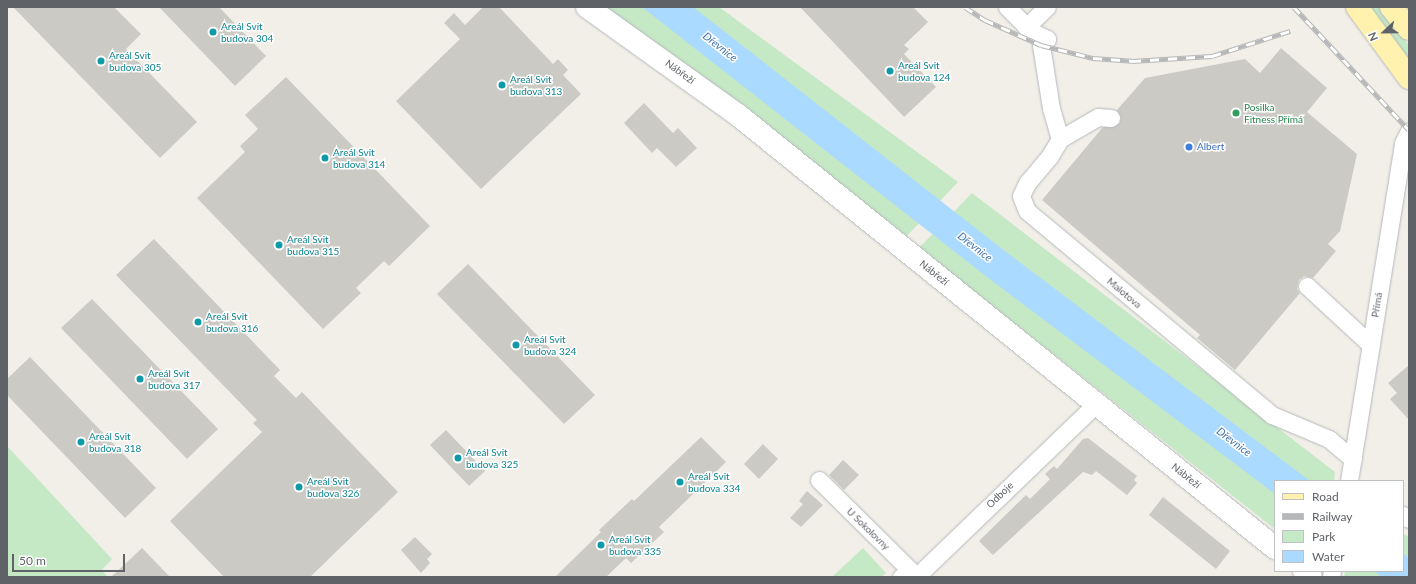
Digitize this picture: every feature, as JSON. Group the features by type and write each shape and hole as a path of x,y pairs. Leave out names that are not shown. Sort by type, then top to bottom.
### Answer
{"main road":[{"path":"1357,7 1409,78"},
{"path":"1391,7 1409,29"}],"street":[{"name":"Nábřeží","path":"586,7 738,115 1274,547"},
{"path":"1007,7 1026,27 1047,39 1041,44 1047,68 1051,108 1060,139 1098,117 1111,118"},
{"path":"1026,27 1047,7"},
{"name":"Přímá","path":"1353,474 1371,345 1403,143 1409,131"},
{"name":"Malotova","path":"1060,139 1049,157 1027,183 1021,196 1027,211 1272,415 1330,439 1353,474"},
{"path":"1307,286 1371,345"},
{"name":"Odboje","path":"912,577 1096,404"},
{"name":"U Sokolovny","path":"818,480 912,577"}],"green space":[{"path":"605,7 719,7 958,182 905,238"},
{"path":"1366,7 1379,7 1409,45 1409,63"},
{"path":"972,193 1335,472 1334,480 1274,480 1274,528 919,248"},
{"path":"7,446 112,559 102,570 108,577 7,577"},
{"path":"1404,534 1409,537 1409,577 1344,577 1345,572 1404,572"},
{"path":"863,548 886,573 881,577 832,577"}],"water":[{"name":"Dřevnice","path":"642,7 693,7 1006,252 1309,480 1274,480 1274,493 987,277"},
{"path":"1404,554 1409,558 1409,577 1382,577 1375,572 1404,572"}],"building":[{"name":"Areál Svit budova 305","path":"13,7 114,7 141,34 126,49 197,122 160,158"},
{"name":"Areál Svit budova 304","path":"159,7 219,7 266,56 235,86"},
{"name":"Areál Svit budova 313","path":"483,7 499,7 553,64 558,59 568,70 563,75 581,94 481,189 396,101 460,39 444,23 454,13 465,25"},
{"name":"Areál Svit budova 124","path":"800,7 913,7 928,22 904,45 909,49 904,54 936,87 904,117"},
{"path":"1281,48 1327,88 1307,112 1357,154 1340,231 1328,244 1336,251 1313,278 1304,276 1299,280 1297,289 1300,293 1235,370 1197,338 1200,335 1042,200 1103,127 1119,124 1121,118 1117,110 1145,78 1245,59 1260,73"},
{"path":"286,77 430,226 389,266 384,261 356,288 361,293 323,329 197,198 245,152 240,146 258,129 245,115"},
{"path":"644,103 673,133 678,128 697,148 676,167 657,148 652,153 624,123"},
{"name":"Areál Svit budova 326","path":"154,239 280,370 274,376 296,398 302,392 398,492 310,577 224,577 170,521 262,432 253,423 257,420 116,275"},
{"name":"Areál Svit budova 324","path":"468,264 595,395 564,424 437,294"},
{"name":"Areál Svit budova 317","path":"92,299 218,429 187,459 61,328"},
{"name":"Areál Svit budova 318","path":"30,357 156,488 125,518 7,395 7,379"},
{"path":"1409,365 1409,420 1390,399 1397,393 1388,383"},
{"name":"Areál Svit budova 325","path":"446,430 485,471 469,486 430,445"},
{"path":"701,437 726,462 659,527 664,532 631,563 626,558 606,577 555,577 601,532 599,530 632,499 634,501"},
{"path":"1088,438 1137,476 1134,480 1137,483 1127,495 1096,471 1092,475 1083,472 993,555 979,541 1026,495 1030,499 1050,479 1045,474 1054,466 1057,469 1083,439"},
{"path":"763,444 778,459 759,479 744,464"},
{"path":"843,460 859,475 844,490 829,475"},
{"path":"807,491 823,505 801,527 790,518 803,504 799,501"},
{"path":"1163,497 1230,551 1216,569 1149,515"},
{"path":"415,537 432,554 427,559 430,563 421,573 401,550"},
{"path":"142,548 170,577 111,577"}],"railway":[{"path":"965,7 985,20 1041,45 1093,58 1132,61 1212,56 1290,31"},
{"path":"1294,7 1409,130"}],"place":[{"name":"Areál Svit budova 304","path":"213,32"},
{"name":"Areál Svit budova 305","path":"101,61"},
{"name":"Areál Svit budova 124","path":"890,71"},
{"name":"Areál Svit budova 313","path":"502,85"},
{"name":"Posilka Fitness Přímá","path":"1236,113"},
{"name":"Albert","path":"1189,147"},
{"name":"Areál Svit budova 314","path":"325,158"},
{"name":"Areál Svit budova 315","path":"279,245"},
{"name":"Areál Svit budova 316","path":"198,322"},
{"name":"Areál Svit budova 324","path":"516,345"},
{"name":"Areál Svit budova 317","path":"140,379"},
{"name":"Areál Svit budova 318","path":"81,442"},
{"name":"Areál Svit budova 325","path":"458,458"},
{"name":"Areál Svit budova 334","path":"680,482"},
{"name":"Areál Svit budova 326","path":"299,487"},
{"name":"Areál Svit budova 335","path":"601,545"}]}
